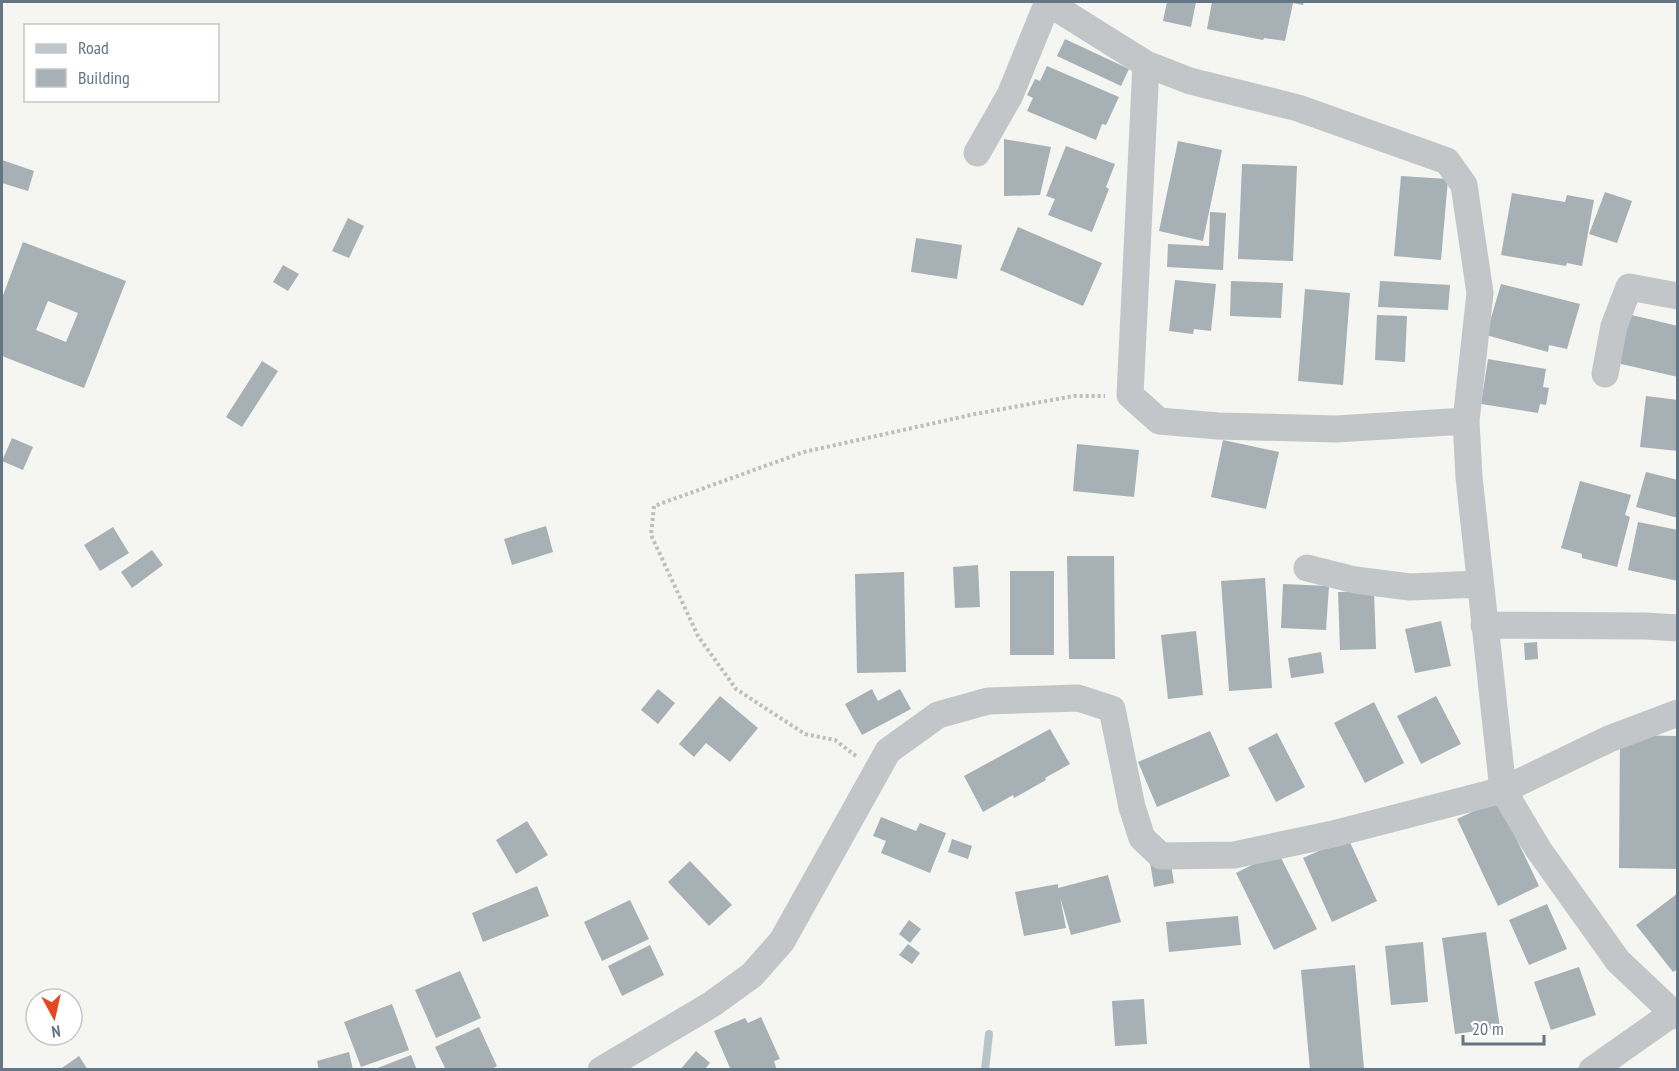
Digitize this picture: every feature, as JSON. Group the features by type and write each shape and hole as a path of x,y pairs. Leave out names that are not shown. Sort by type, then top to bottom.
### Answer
{"street":[{"path":"977,153 1010,95 1048,2 1146,64 1190,81 1298,108 1448,161 1464,185 1480,293 1466,421 1469,477 1503,790 1538,849 1618,961 1675,1015 1592,1070"},
{"path":"1146,64 1130,395 1159,421 1218,426 1336,429 1466,421"},
{"path":"1605,374 1614,326 1629,287 1677,296"},
{"path":"1307,568 1354,580 1410,587 1480,584"},
{"path":"1484,625 1677,628"},
{"path":"601,1070 712,1004 752,975 782,941 888,751 938,715 987,701 1078,698 1112,709 1132,807 1142,838 1161,856 1234,855 1333,834 1503,790 1609,739 1677,712"}],"path":[{"path":"876,772 834,740 805,734 736,689 698,636 651,535 654,506 804,452 975,414 1074,396 1130,395"}],"building":[{"path":"1167,2 1196,2 1191,27 1163,21"},
{"path":"1212,2 1304,2 1303,5 1293,3 1285,41 1264,38 1263,40 1207,29"},
{"path":"1065,39 1129,69 1121,86 1057,56"},
{"path":"1047,66 1119,97 1106,125 1102,124 1096,140 1027,111 1033,98 1027,95 1035,79 1040,81"},
{"path":"1004,139 1051,147 1040,195 1004,196"},
{"path":"1178,141 1222,150 1203,241 1159,231"},
{"path":"1066,146 1115,164 1106,187 1109,189 1092,232 1048,215 1055,199 1046,196"},
{"path":"2,160 34,171 28,191 2,183"},
{"path":"1242,164 1297,166 1293,261 1238,259"},
{"path":"1401,176 1448,179 1441,260 1394,256"},
{"path":"1605,192 1632,201 1617,243 1589,234"},
{"path":"1512,193 1565,202 1567,195 1594,200 1582,266 1567,263 1566,266 1501,255"},
{"path":"1210,212 1226,213 1223,270 1167,267 1168,244 1209,246"},
{"path":"348,218 364,226 349,258 332,251"},
{"path":"1018,227 1102,263 1083,306 1000,270"},
{"path":"916,238 962,245 957,279 911,272"},
{"path":"23,242 126,281 84,388 2,356 2,298","holes":["48,301 78,313 66,342 36,330"]},
{"path":"283,265 299,274 288,291 273,282"},
{"path":"1175,280 1216,284 1211,331 1194,329 1193,334 1169,331"},
{"path":"1231,281 1283,283 1281,318 1230,316"},
{"path":"1380,281 1450,285 1448,310 1378,307"},
{"path":"1501,284 1580,304 1567,349 1549,345 1548,352 1486,335"},
{"path":"1305,289 1350,293 1343,385 1298,381"},
{"path":"1619,312 1678,326 1678,377 1608,361"},
{"path":"1377,315 1407,316 1405,362 1375,360"},
{"path":"1488,359 1546,369 1543,387 1549,388 1546,405 1540,404 1538,413 1481,404"},
{"path":"262,361 278,371 242,427 226,417"},
{"path":"1646,396 1678,400 1678,451 1640,447"},
{"path":"12,438 33,447 23,470 2,461"},
{"path":"1223,440 1279,452 1266,509 1211,497"},
{"path":"1077,444 1139,450 1134,497 1073,491"},
{"path":"1646,472 1678,480 1678,518 1636,507"},
{"path":"1580,481 1631,495 1625,515 1630,517 1617,567 1582,558 1582,554 1561,548"},
{"path":"1638,522 1678,530 1678,581 1628,570"},
{"path":"546,526 553,552 512,565 504,539"},
{"path":"113,527 129,553 100,571 84,545"},
{"path":"152,550 163,565 132,588 121,572"},
{"path":"1067,556 1114,556 1115,659 1069,659"},
{"path":"978,565 980,607 955,608 953,567"},
{"path":"1010,571 1054,571 1054,655 1010,655"},
{"path":"904,572 906,672 857,673 855,574"},
{"path":"1265,578 1272,688 1229,691 1221,581"},
{"path":"1283,584 1329,586 1326,630 1281,628"},
{"path":"1374,591 1376,649 1340,650 1338,592"},
{"path":"1441,621 1451,666 1415,673 1405,629"},
{"path":"1196,631 1203,695 1168,699 1161,635"},
{"path":"1537,642 1538,659 1525,660 1524,643"},
{"path":"1321,652 1324,673 1291,678 1288,658"},
{"path":"658,689 675,703 658,724 641,710"},
{"path":"872,689 878,701 900,689 911,709 862,735 845,704"},
{"path":"720,696 758,728 730,762 706,743 694,757 679,744"},
{"path":"1436,696 1461,744 1421,764 1397,716"},
{"path":"1374,702 1404,763 1365,783 1334,723"},
{"path":"1050,729 1070,764 1014,798 1013,795 983,812 964,776"},
{"path":"1210,731 1230,776 1157,807 1138,762"},
{"path":"1277,733 1305,787 1276,802 1248,748"},
{"path":"1620,735 1678,736 1678,869 1619,868"},
{"path":"1498,800 1539,886 1498,906 1457,819"},
{"path":"881,817 916,831 920,823 946,833 930,873 881,853 886,841 873,836"},
{"path":"527,821 548,855 516,874 496,840"},
{"path":"1348,838 1377,901 1332,922 1303,858"},
{"path":"952,839 972,846 968,859 948,852"},
{"path":"1278,852 1317,929 1274,950 1236,873"},
{"path":"1170,858 1174,883 1154,887 1150,862"},
{"path":"690,861 732,905 709,926 668,882"},
{"path":"1108,875 1121,922 1071,935 1060,897 1066,928 1024,936 1015,892 1058,884 1058,888"},
{"path":"537,886 549,916 483,942 472,913"},
{"path":"1678,893 1678,969 1673,972 1636,925"},
{"path":"630,900 649,939 602,961 584,922"},
{"path":"1547,904 1567,949 1529,965 1509,920"},
{"path":"1238,916 1241,945 1169,952 1166,922"},
{"path":"909,920 921,929 910,943 899,934"},
{"path":"1486,932 1500,1028 1455,1034 1442,938"},
{"path":"1423,942 1428,1002 1391,1005 1385,946"},
{"path":"908,944 920,953 912,964 899,955"},
{"path":"650,945 664,975 622,996 608,966"},
{"path":"1355,965 1364,1069 1310,1070 1301,970"},
{"path":"1579,967 1596,1015 1551,1030 1534,982"},
{"path":"460,971 481,1018 436,1038 415,990"},
{"path":"1144,999 1147,1044 1115,1046 1112,1001"},
{"path":"392,1004 409,1050 361,1067 344,1022"},
{"path":"761,1017 780,1059 774,1061 777,1070 726,1070 730,1068 714,1031 745,1018 748,1023"},
{"path":"479,1027 497,1066 490,1070 446,1070 435,1047"},
{"path":"696,1051 710,1063 704,1070 680,1070"},
{"path":"349,1052 353,1070 319,1070 317,1061"},
{"path":"411,1055 417,1070 375,1070 375,1069"},
{"path":"79,1056 88,1070 59,1070"}],"waterway":[{"path":"985,1070 989,1034"}]}
